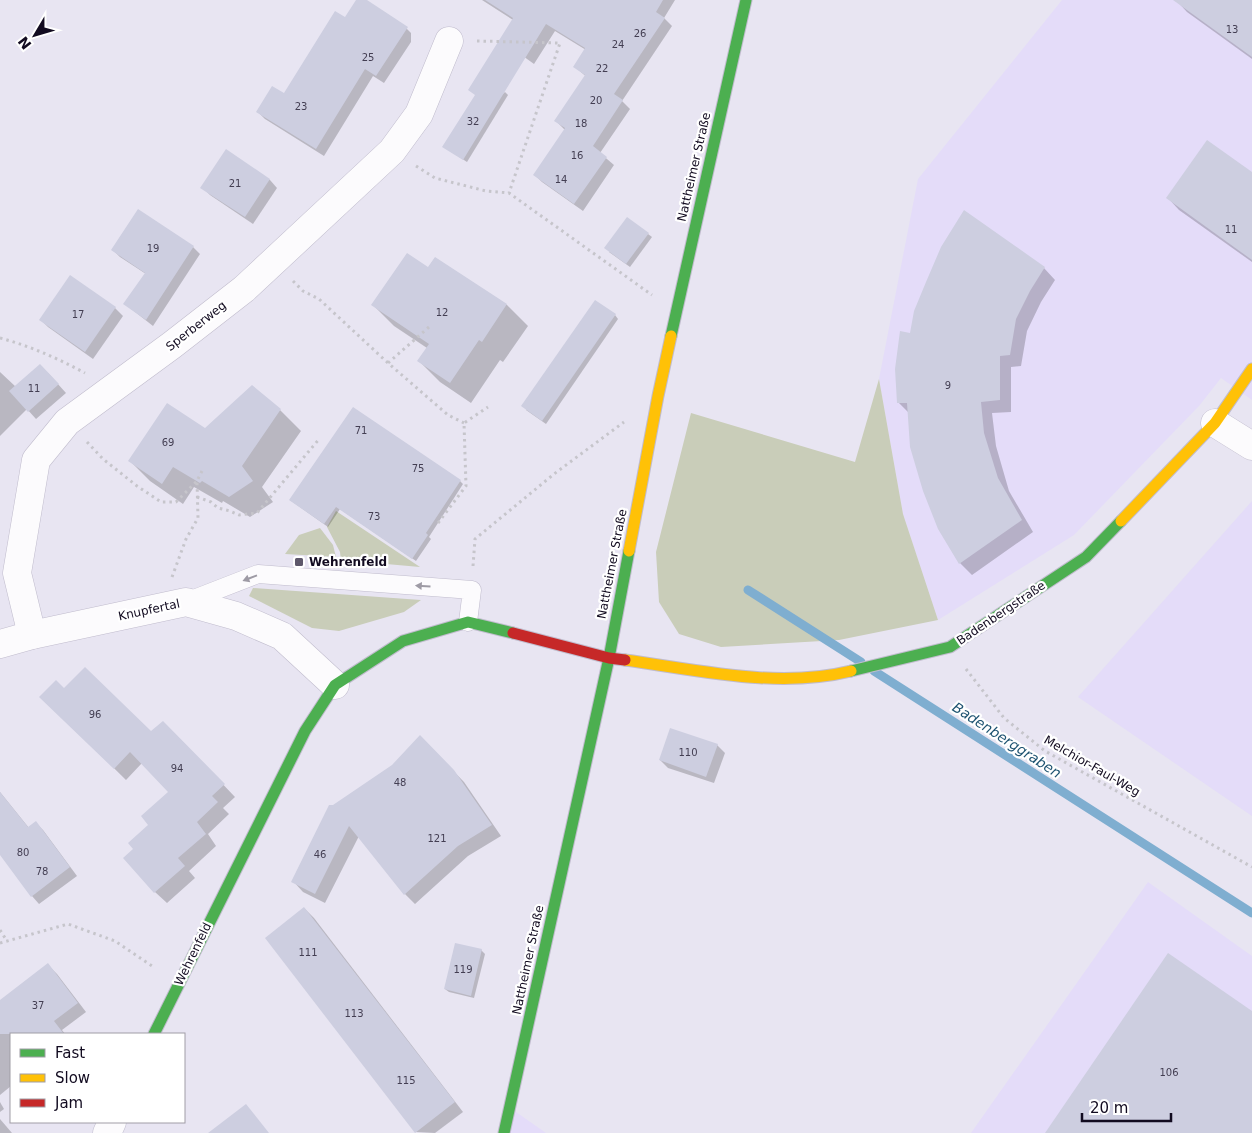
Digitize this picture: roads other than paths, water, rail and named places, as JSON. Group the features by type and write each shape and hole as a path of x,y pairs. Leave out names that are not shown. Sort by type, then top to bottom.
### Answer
{"street":[{"name":"Nattheimer Straße","path":"504,1133 609,658 658,396 746,0"},
{"name":"Sperberweg","path":"32,635 17,573 36,460 67,422 172,346 244,289 392,151 419,114 449,41"},
{"name":"Badenbergstraße","path":"609,658 749,678 792,678 831,676 950,647 1086,557 1216,423 1252,369"},
{"path":"1216,423 1252,446"},
{"name":"Knupfertal","path":"0,644 32,635 175,604 236,616 282,636 335,685"},
{"path":"468,622 609,658"},
{"name":"Wehrenfeld","path":"154,1033 305,731 335,685 403,641 468,622"}],"lane":[{"path":"175,604 258,574 472,590 468,622"}],"waterway":[{"name":"Badenberggraben","path":"748,590 861,662"},
{"name":"Badenberggraben","path":"874,671 1252,913"}],"place":[{"name":"Wehrenfeld","path":"299,562"}]}
